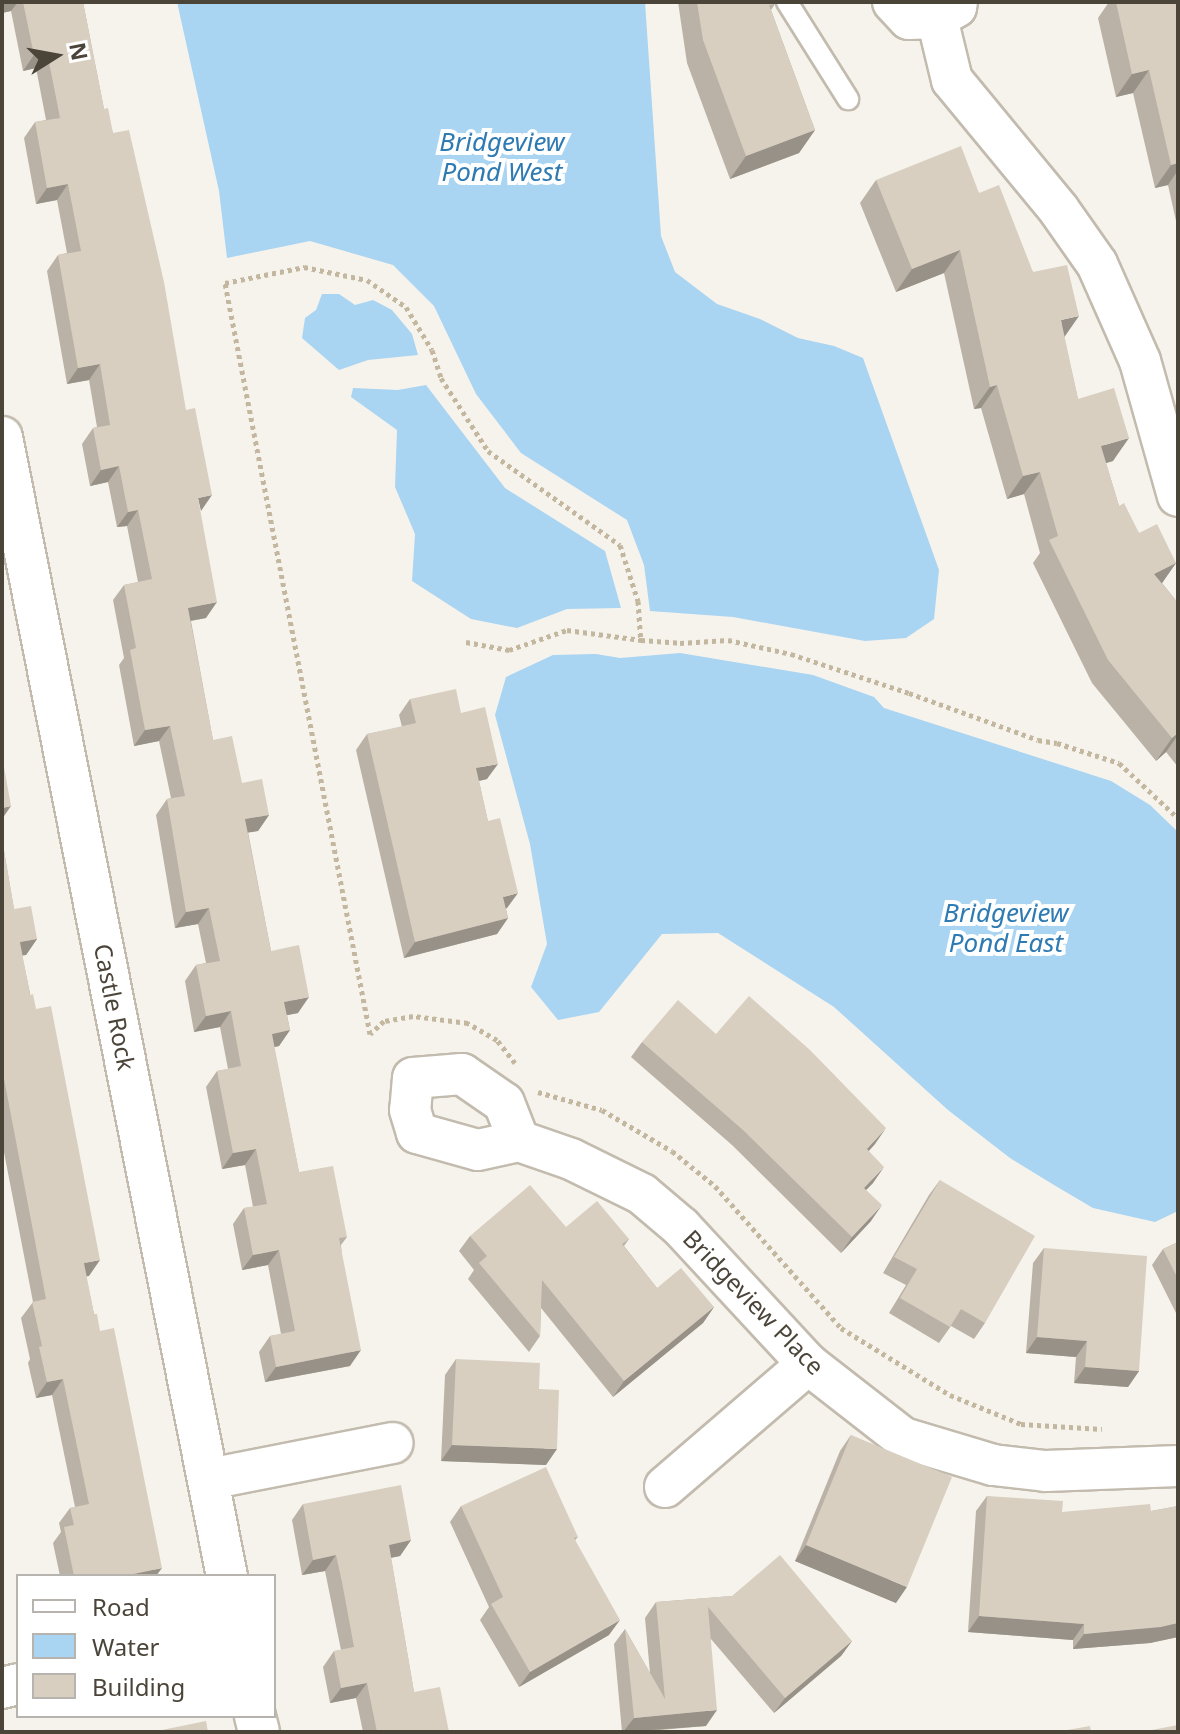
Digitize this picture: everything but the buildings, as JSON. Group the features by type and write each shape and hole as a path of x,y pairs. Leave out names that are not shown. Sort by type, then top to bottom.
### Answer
{"street":[{"path":"893,2 909,19 947,10 952,80 1059,210 1097,264 1140,361 1178,496"},
{"name":"Castle Rock","path":"2,437 227,1574"},
{"name":"Bridgeview Place","path":"519,1141 571,1159 642,1194 681,1227 808,1364 903,1438 993,1465 1046,1471 1178,1466"},
{"path":"665,1487 808,1364"},
{"path":"209,1479 393,1443"}],"lane":[{"path":"787,2 848,99"}],"path":[{"path":"521,1071 497,1040 468,1023 413,1016 384,1021 370,1034 225,283 304,267 367,280 406,307 432,350 441,378 488,451 620,545 638,601 641,640"},
{"path":"466,642 509,650 567,630 680,643 728,640 832,668 1038,740 1119,763 1178,818"},
{"path":"529,1081 537,1092 602,1110 672,1151 715,1186 841,1328 950,1395 1021,1424 1111,1429"}],"water":[{"name":"Bridgeview Pond West","path":"177,2 645,2 661,236 675,272 717,304 760,319 798,338 834,346 863,358 939,570 934,619 906,638 865,641 733,617 650,611 644,565 627,520 521,453 476,394 434,306 393,265 310,241 227,258 219,191"},
{"path":"322,294 339,294 355,305 373,300 392,310 412,334 418,355 368,360 339,370 302,338 305,318 316,310"},
{"path":"426,385 505,488 605,551 621,608 567,609 517,628 471,619 412,581 415,534 395,487 397,430 351,397 353,388 398,390"},
{"name":"Bridgeview Pond East","path":"680,653 813,675 874,697 884,708 1111,781 1150,805 1178,832 1178,1211 1155,1222 1093,1208 1054,1185 1010,1158 948,1110 834,1007 718,933 662,934 599,1012 558,1020 531,987 547,944 530,844 495,715 506,677 553,655 596,654 620,658"}]}
